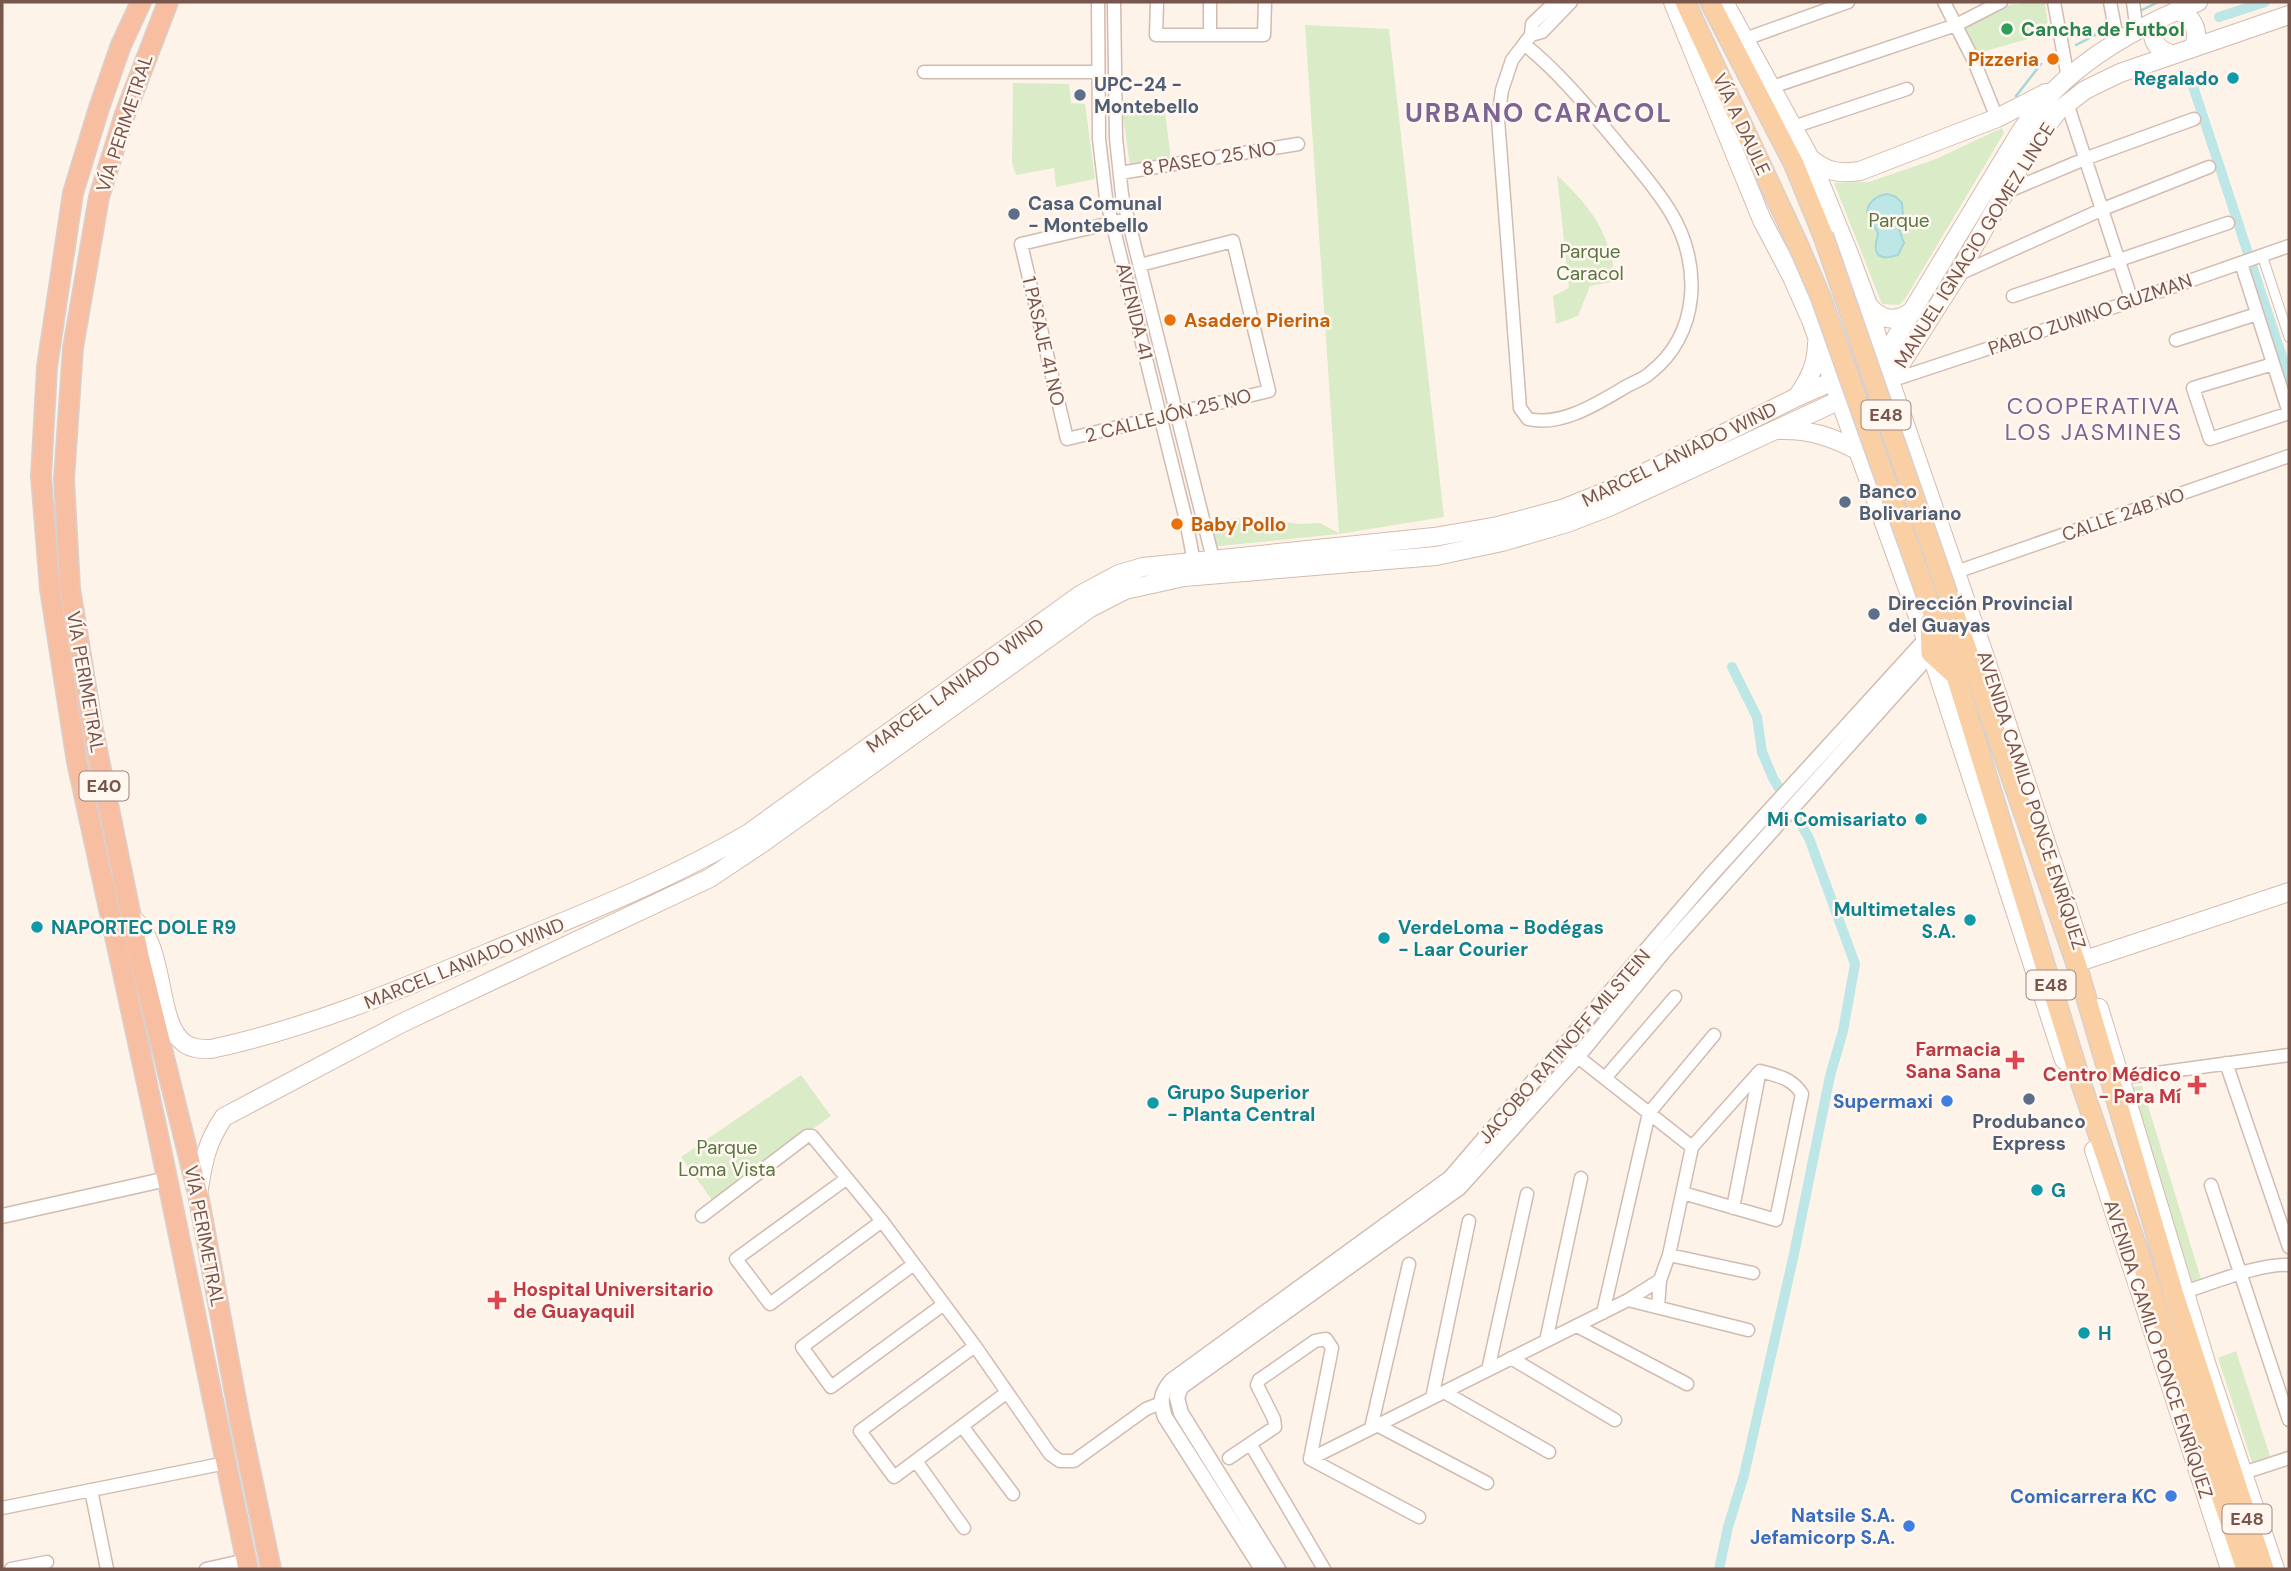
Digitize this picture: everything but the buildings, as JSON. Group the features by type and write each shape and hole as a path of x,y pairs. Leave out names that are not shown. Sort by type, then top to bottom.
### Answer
{"highway":[{"name":"VÍA PERIMETRAL","path":"141,2 121,46 73,193 47,367 41,476 50,589 77,762 247,1564"},
{"name":"VÍA PERIMETRAL","path":"168,2 125,114 100,197 73,348 64,479 70,588 93,730 132,918 198,1194 240,1421 271,1569"}],"main road":[{"name":"VÍA A DAULE","path":"1673,2 1762,219"},
{"name":"VÍA A DAULE","path":"1685,2 1799,247"},
{"name":"VÍA A DAULE","path":"1710,2 1794,164 1823,235"},
{"name":"VÍA A DAULE","path":"1724,2 1810,158"},
{"name":"MANUEL IGNACIO GOMEZ LINCE","path":"1883,359 2021,131 2063,90 2118,43 2168,12 2198,2"},
{"path":"2194,46 2197,34 2188,16 2168,12 2152,31 2154,42 2161,50 2171,54 2289,15"},
{"name":"MANUEL IGNACIO GOMEZ LINCE","path":"1890,381 1923,333 2063,90 2105,79 2171,54"},
{"path":"1810,158 1832,172 1860,170 2063,90"},
{"name":"AVENIDA CAMILO PONCE ENRÍQUEZ","path":"1810,158 1868,305 1890,381 1985,657 2113,1071 2177,1265"},
{"name":"AVENIDA CAMILO PONCE ENRÍQUEZ","path":"1762,219 1792,277 1814,328 1929,646 2230,1569"},
{"name":"AVENIDA CAMILO PONCE ENRÍQUEZ","path":"1823,235 1982,693 2080,962"},
{"name":"AVENIDA CAMILO PONCE ENRÍQUEZ","path":"1799,247 1821,298 1956,676 2124,1216 2246,1569"},
{"path":"1868,305 1885,319 1896,320 1915,309"},
{"path":"1797,397 1814,369 1817,352 1814,328 1828,335 1851,333 1860,326 1868,305"},
{"name":"MARCEL LANIADO WIND","path":"132,918 146,934 170,1022 177,1036 196,1049 211,1049 261,1037 340,1012 386,996 585,913 707,858 749,833 1090,589 1119,574 1143,567 1215,566 1434,537 1498,526 1549,513 1612,489 1797,397 1883,359"},
{"name":"MARCEL LANIADO WIND","path":"1215,566 1436,556 1502,542 1567,523 1609,507 1773,430 1890,381"},
{"path":"1773,430 1796,429 1818,433 1857,450"},
{"name":"MARCEL LANIADO WIND","path":"198,1194 206,1150 212,1134 224,1117 402,1023 710,877 775,834 1090,608 1125,590 1195,568"},
{"path":"1929,604 1929,646 1956,676"},
{"path":"1964,640 1985,657 1982,693"},
{"path":"2080,962 2289,892"},
{"name":"AVENIDA CAMILO PONCE ENRÍQUEZ","path":"2113,1071 2117,1100 2264,1569"},
{"path":"2124,1216 2124,1241 2138,1256"},
{"path":"2177,1265 2180,1300 2207,1366"},
{"path":"2150,1292 2161,1354"},
{"name":"E48","path":"2207,1366 2275,1569"}],"street":[{"name":"AVENIDA 41","path":"1098,2 1100,139 1106,198 1186,520 1195,568"},
{"name":"AVENIDA 41","path":"1114,2 1116,138 1128,219 1215,566"},
{"path":"1157,2 1156,35 1264,35 1265,2"},
{"path":"1210,2 1210,35"},
{"path":"1527,40 1579,96 1671,213 1689,251 1693,285 1687,318 1674,347 1651,373 1563,418 1541,422 1528,419 1520,408 1498,119 1502,90 1512,60 1527,40 1532,24 1555,2"},
{"path":"1527,40 1542,32 1571,2"},
{"path":"1745,39 1848,2"},
{"path":"1944,2 1974,61 1997,118"},
{"path":"1772,87 1956,24 2001,2"},
{"path":"2054,2 2063,90 2132,301"},
{"path":"2110,2 2118,43"},
{"path":"2133,2 2137,32"},
{"path":"925,72 1098,72"},
{"path":"1793,127 1907,89"},
{"path":"2003,193 2087,158 2193,119"},
{"name":"8 PASEO 25 NO","path":"1120,173 1298,144"},
{"path":"1958,274 2103,209 2210,167"},
{"path":"1112,223 1128,219"},
{"name":"1 PASAJE 41 NO","path":"1067,439 1021,244 1112,223"},
{"path":"2013,296 2228,223"},
{"name":"2 CALLEJÓN 25 NO","path":"1067,439 1269,391 1233,241 1140,265"},
{"name":"PABLO ZUNINO GUZMAN","path":"1890,381 2289,246"},
{"path":"2261,256 2289,337"},
{"path":"2242,262 2289,412 2210,439 2193,388 2273,364"},
{"path":"2176,340 2257,314"},
{"name":"CALLE 24B NO","path":"1956,572 2289,456"},
{"name":"JACOBO RATINOFF MILSTEIN","path":"1253,1542 1181,1413 1177,1398 1181,1387 1450,1178 1710,876 1929,646"},
{"name":"JACOBO RATINOFF MILSTEIN","path":"1161,1403 1162,1392 1171,1381 1459,1188 1578,1056 1664,951 1929,646"},
{"path":"1605,1078 1675,997"},
{"path":"1603,1312 1649,1113 1714,1035"},
{"path":"1564,1046 1692,1147"},
{"path":"2113,1071 2288,1058"},
{"path":"2226,1063 2289,1247"},
{"path":"1658,1307 1660,1280 1669,1255 1692,1147 1760,1071"},
{"path":"1682,1193 1776,1220 1802,1094 1788,1079 1760,1071"},
{"path":"1733,1208 1760,1071"},
{"path":"702,1216 807,1136 816,1140 882,1221 944,1304 1049,1454 1060,1461 1074,1461 1146,1409 1161,1403 1165,1418 1253,1542 1278,1569"},
{"path":"1546,1341 1581,1178"},
{"path":"2,1216 167,1179"},
{"path":"846,1179 736,1259 770,1304 882,1221"},
{"path":"2211,1185 2289,1420"},
{"path":"1488,1370 1527,1194"},
{"path":"1438,1395 1469,1221"},
{"path":"1669,1255 1753,1273"},
{"path":"914,1264 802,1347 831,1387 944,1304"},
{"path":"1374,1427 1409,1264"},
{"path":"2180,1300 2241,1274 2281,1264 2289,1265"},
{"path":"1310,1459 1628,1300 1660,1280"},
{"path":"1628,1300 1748,1330"},
{"path":"1577,1326 1687,1384"},
{"path":"1229,1458 1275,1427 1274,1419 1257,1385 1259,1380 1315,1341 1326,1339 1332,1348 1310,1459"},
{"path":"975,1346 860,1432 894,1477 1006,1393"},
{"path":"1511,1358 1615,1420"},
{"path":"1438,1395 1549,1452"},
{"path":"962,1426 1013,1494"},
{"path":"1374,1427 1487,1483"},
{"path":"1251,1445 1324,1569"},
{"path":"2243,1473 2289,1458"},
{"path":"1310,1459 1419,1517"},
{"path":"916,1461 964,1528"},
{"path":"2,1508 226,1463"},
{"path":"91,1490 107,1569"},
{"path":"1253,1542 1262,1569"},
{"path":"11,1569 47,1562"},
{"path":"206,1569 247,1564"}],"green space":[{"name":"Cancha de Futbol","path":"2045,2 2049,33 1978,53 1963,25 2003,6"},
{"path":"1305,25 1389,29 1444,517 1339,534 1211,547 1205,525 1236,518 1301,524 1320,523 1339,533"},
{"path":"1013,83 1069,84 1071,103 1085,104 1095,179 1056,187 1054,168 1016,175 1012,163"},
{"path":"1164,104 1171,159 1130,166 1122,108"},
{"name":"Parque","path":"2002,128 2004,133 1905,299 1899,305 1882,304 1834,183 1869,182 1936,159"},
{"name":"Parque Caracol","path":"1557,175 1597,222 1608,247 1616,281 1590,286 1578,316 1556,324 1553,296 1569,288"},
{"name":"Parque Loma Vista","path":"801,1075 831,1116 712,1200 681,1157"},
{"path":"2142,1086 2201,1279 2201,1283 2195,1285 2132,1087"},
{"path":"2236,1351 2270,1456 2252,1462 2218,1358"}],"water":[{"path":"1888,194 1902,203 1903,216 1899,229 1904,243 1898,255 1885,257 1876,251 1878,234 1869,218 1868,208 1872,201"}],"waterway":[{"path":"2138,12 2158,2"},
{"path":"2219,17 2265,2"},
{"path":"2076,45 2111,27"},
{"path":"2016,96 2041,64"},
{"path":"2190,77 2289,378"},
{"path":"1719,1569 1744,1475 1794,1254 1855,964 1809,838 1773,778 1762,752 1757,717 1732,667"}],"place":[{"name":"Cancha de Futbol","path":"2007,29"},
{"name":"Pizzeria","path":"2053,59"},
{"name":"Regalado","path":"2233,78"},
{"name":"UPC-24 - Montebello","path":"1080,95"},
{"name":"Casa Comunal - Montebello","path":"1014,214"},
{"name":"Asadero Pierina","path":"1170,320"},
{"name":"Banco Bolivariano","path":"1845,502"},
{"name":"Baby Pollo","path":"1177,524"},
{"name":"Dirección Provincial del Guayas","path":"1874,614"},
{"name":"Mi Comisariato","path":"1921,819"},
{"name":"Multimetales S.A.","path":"1970,920"},
{"name":"NAPORTEC DOLE R9","path":"37,927"},
{"name":"VerdeLoma - Bodégas - Laar Courier","path":"1384,938"},
{"name":"Farmacia Sana Sana","path":"2015,1060"},
{"name":"Centro Médico - Para Mí","path":"2197,1085"},
{"name":"Produbanco Express","path":"2029,1099"},
{"name":"Supermaxi","path":"1947,1101"},
{"name":"Grupo Superior - Planta Central","path":"1153,1103"},
{"name":"G","path":"2037,1190"},
{"name":"Hospital Universitario de Guayaquil","path":"497,1300"},
{"name":"H","path":"2084,1333"},
{"name":"Comicarrera KC","path":"2171,1496"},
{"name":"Natsile S.A. Jefamicorp S.A.","path":"1909,1526"}],"district":[{"name":"URBANO CARACOL","path":"1539,113"},
{"name":"COOPERATIVA LOS JASMINES","path":"2094,419"}]}
